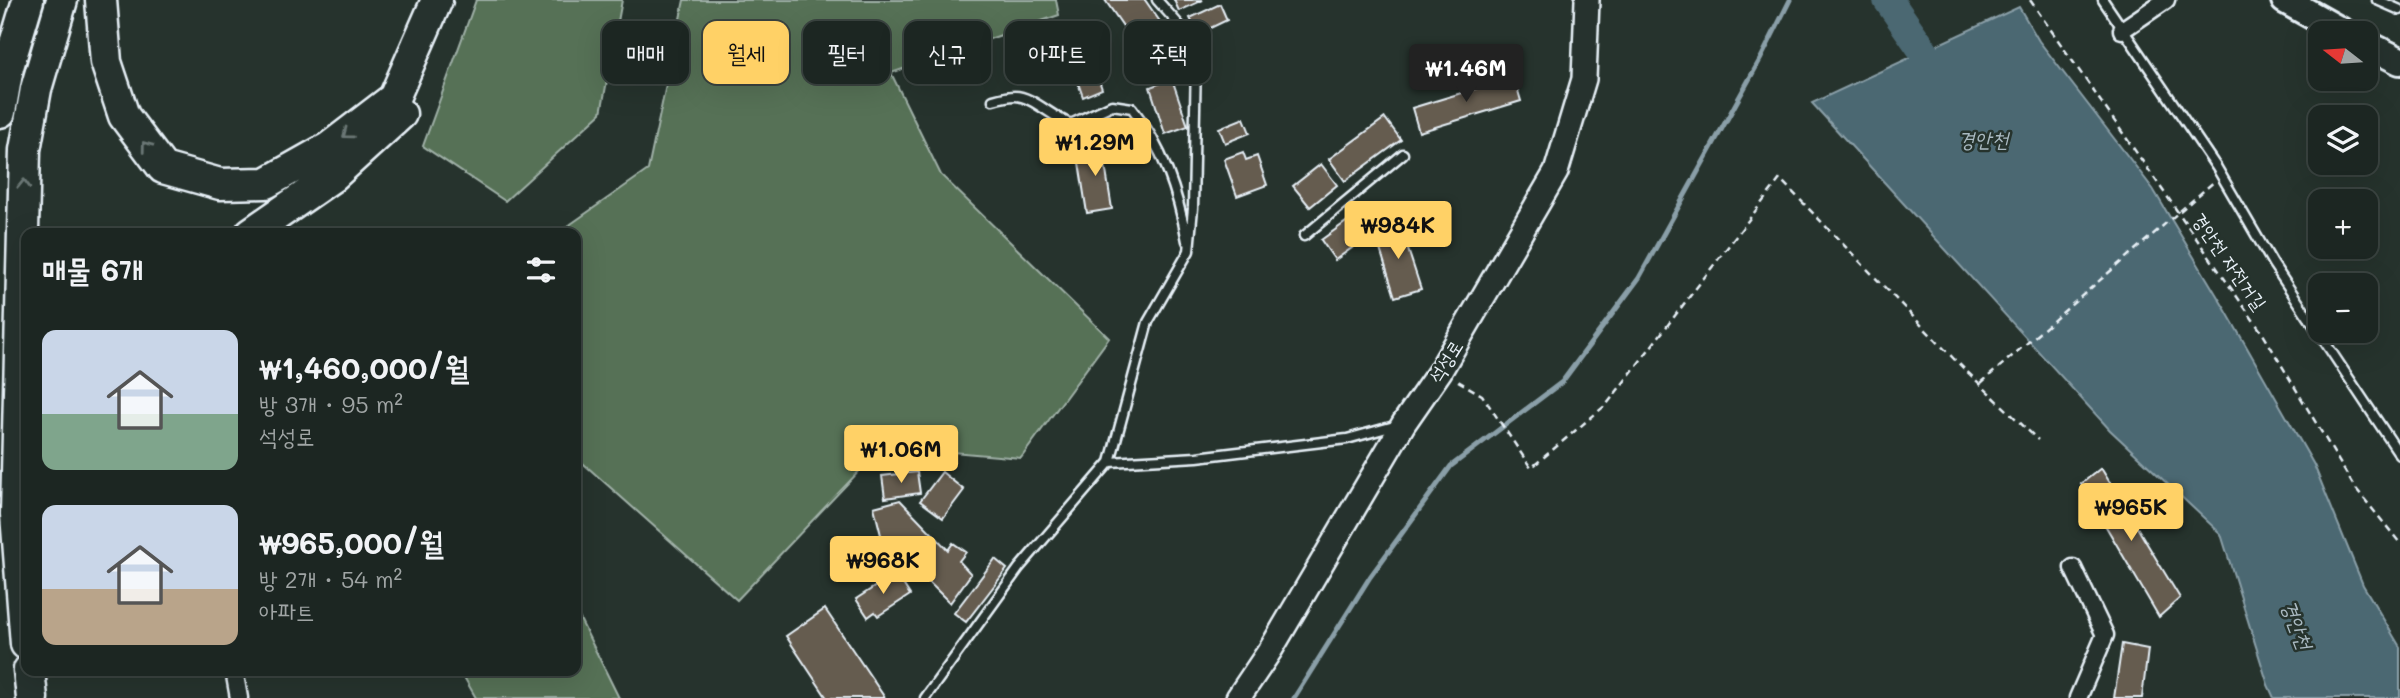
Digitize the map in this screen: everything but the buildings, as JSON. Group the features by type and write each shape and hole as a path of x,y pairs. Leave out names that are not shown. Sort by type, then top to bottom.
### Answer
{"highway":[{"path":"2,100 28,0"},
{"path":"22,228 24,150 36,89 62,0"},
{"path":"101,0 106,62 124,116 163,168 220,184 266,183 330,147 394,98 437,0"},
{"path":"258,228 332,177 400,115 430,63 454,0"},
{"path":"0,50 2,100"},
{"path":"21,286 16,514 21,579"},
{"path":"30,676 32,698"},
{"path":"48,676 48,698"}],"main road":[{"path":"2285,0 2321,21"},
{"path":"2378,50 2400,61"}],"street":[{"name":"석성로","path":"1238,698 1271,649 1404,423 1440,371 1556,172 1584,79 1587,0"},
{"path":"2122,30 2166,0"},
{"path":"2073,568 2105,635 2077,698"},
{"path":"235,676 239,698"}],"lane":[{"path":"925,698 1019,568 1110,462 1148,321 1189,251 1193,208 1196,61 1190,37 1157,0"},
{"path":"2103,0 2217,168 2273,264 2400,455"},
{"path":"2377,0 2400,10"},
{"path":"993,100 1014,95 1024,97 1071,124 1112,105 1132,108 1146,126 1166,165 1180,203 1189,251"},
{"path":"1304,236 1403,154"},
{"path":"1110,462 1198,457 1347,439 1404,423"}],"path":[{"name":"경안천 자전거길","path":"2030,0 2263,334 2353,485 2400,543"},
{"path":"1440,371 1482,395 1531,468 1607,404 1780,179 2038,440"},
{"path":"1980,384 2216,180"}],"green space":[{"path":"476,0 622,0 618,21 602,21 602,84 606,84 601,113 505,201 423,146"},
{"path":"684,0 1056,0 1059,15 1042,21 1005,21 1005,34 991,38 991,21 904,21 904,69 891,73 941,175 1109,338 1021,458 883,446 737,600 581,461 581,228 565,228 648,170 666,84 689,84 689,21 680,21"},
{"path":"581,621 619,698 476,698 463,676 581,676"}],"water":[{"name":"경안천","path":"2019,7 2039,41 2153,189 2314,465 2363,585 2400,647 2400,698 2274,698 2221,534 2110,430 1812,103"}],"waterway":[{"path":"1294,698 1370,577 1451,466 1562,382 1639,278 1761,58 1790,0"},
{"name":"경안천","path":"1888,0 1946,83"}]}
